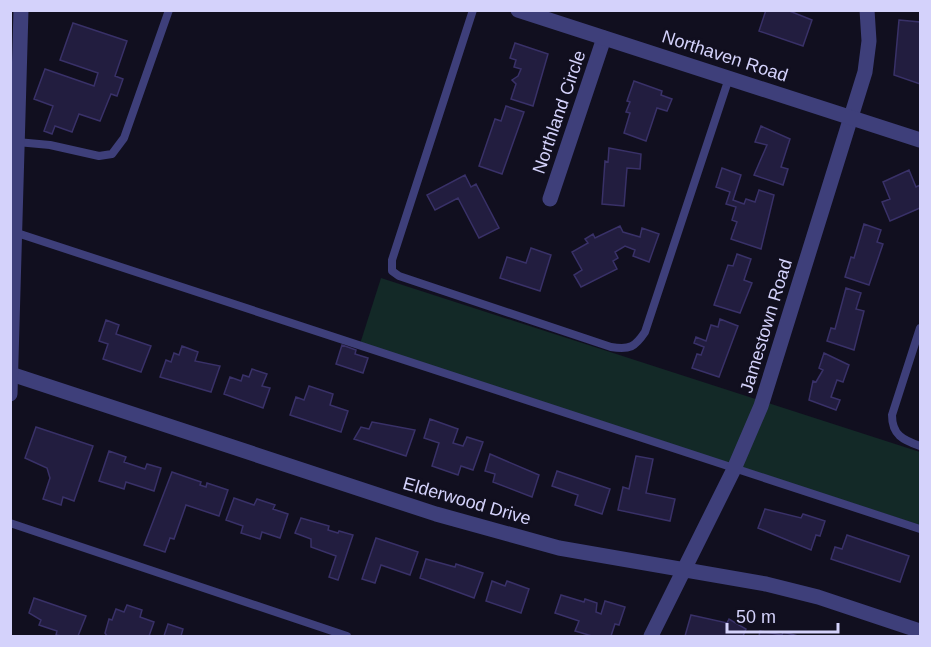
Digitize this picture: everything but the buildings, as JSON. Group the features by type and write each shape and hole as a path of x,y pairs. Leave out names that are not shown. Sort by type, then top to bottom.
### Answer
{"street":[{"path":"10,394 21,10"},
{"name":"Northaven Road","path":"518,10 921,140"},
{"name":"Jamestown Road","path":"651,636 734,469 761,406 851,118 867,51 867,10"},
{"name":"Northland Circle","path":"550,199 604,38"},
{"name":"Elderwood Drive","path":"11,374 436,514 559,548 766,584 818,597 921,631"}],"lane":[{"path":"17,142 50,145 99,156 112,154 124,138 169,10"},
{"path":"473,10 392,260 393,271 399,276 611,347 627,349 636,345 645,332 729,78"},
{"path":"14,232 921,529"},
{"path":"921,328 892,415 892,426 898,435 921,446"},
{"path":"10,523 347,636"}],"green space":[{"path":"381,278 920,452 920,525 360,344"}]}
